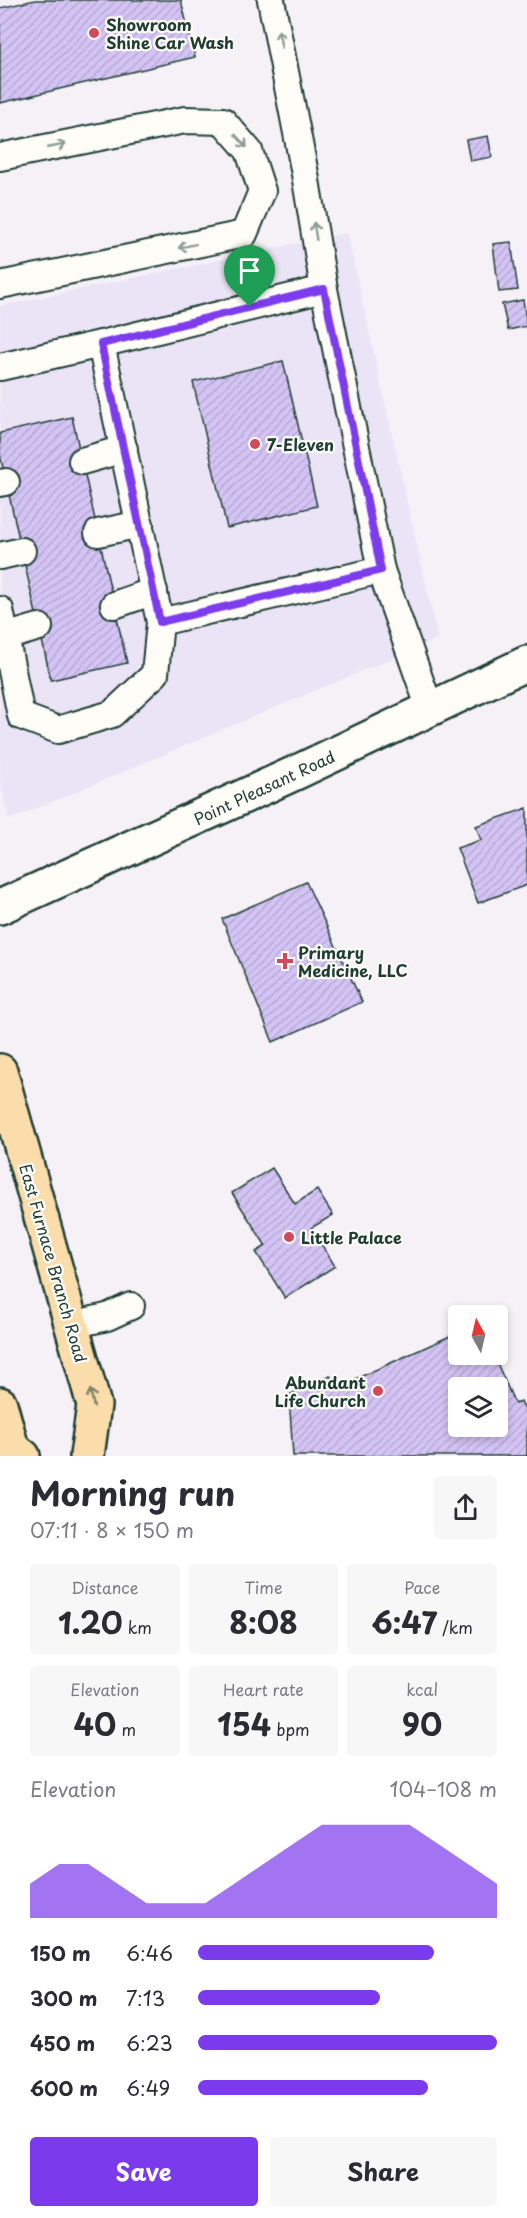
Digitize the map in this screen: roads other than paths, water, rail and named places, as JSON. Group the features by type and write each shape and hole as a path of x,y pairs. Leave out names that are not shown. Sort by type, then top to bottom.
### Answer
{"main road":[{"name":"East Furnace Branch Road","path":"0,1071 94,1405 87,1456"},
{"path":"0,1404 12,1448 23,1456"}],"street":[{"name":"Point Pleasant Road","path":"0,907 295,773 527,663"}],"lane":[{"path":"272,0 324,289 381,570 430,709"},
{"path":"0,157 185,120 223,121 249,151 262,191 244,234 0,285"},
{"path":"0,367 324,289"},
{"path":"0,610 21,716 58,730 112,714 155,674 160,622 101,344"},
{"path":"82,461 124,450"},
{"path":"98,533 140,524"},
{"path":"160,622 381,570"},
{"path":"114,605 154,591"},
{"path":"5,637 39,627"},
{"path":"72,1325 106,1317 131,1306"}],"place":[{"name":"Showroom Shine Car Wash","path":"94,33"},
{"name":"7-Eleven","path":"255,444"},
{"name":"Primary Medicine, LLC","path":"285,961"},
{"name":"Little Palace","path":"289,1237"},
{"name":"Abundant Life Church","path":"378,1391"}]}
